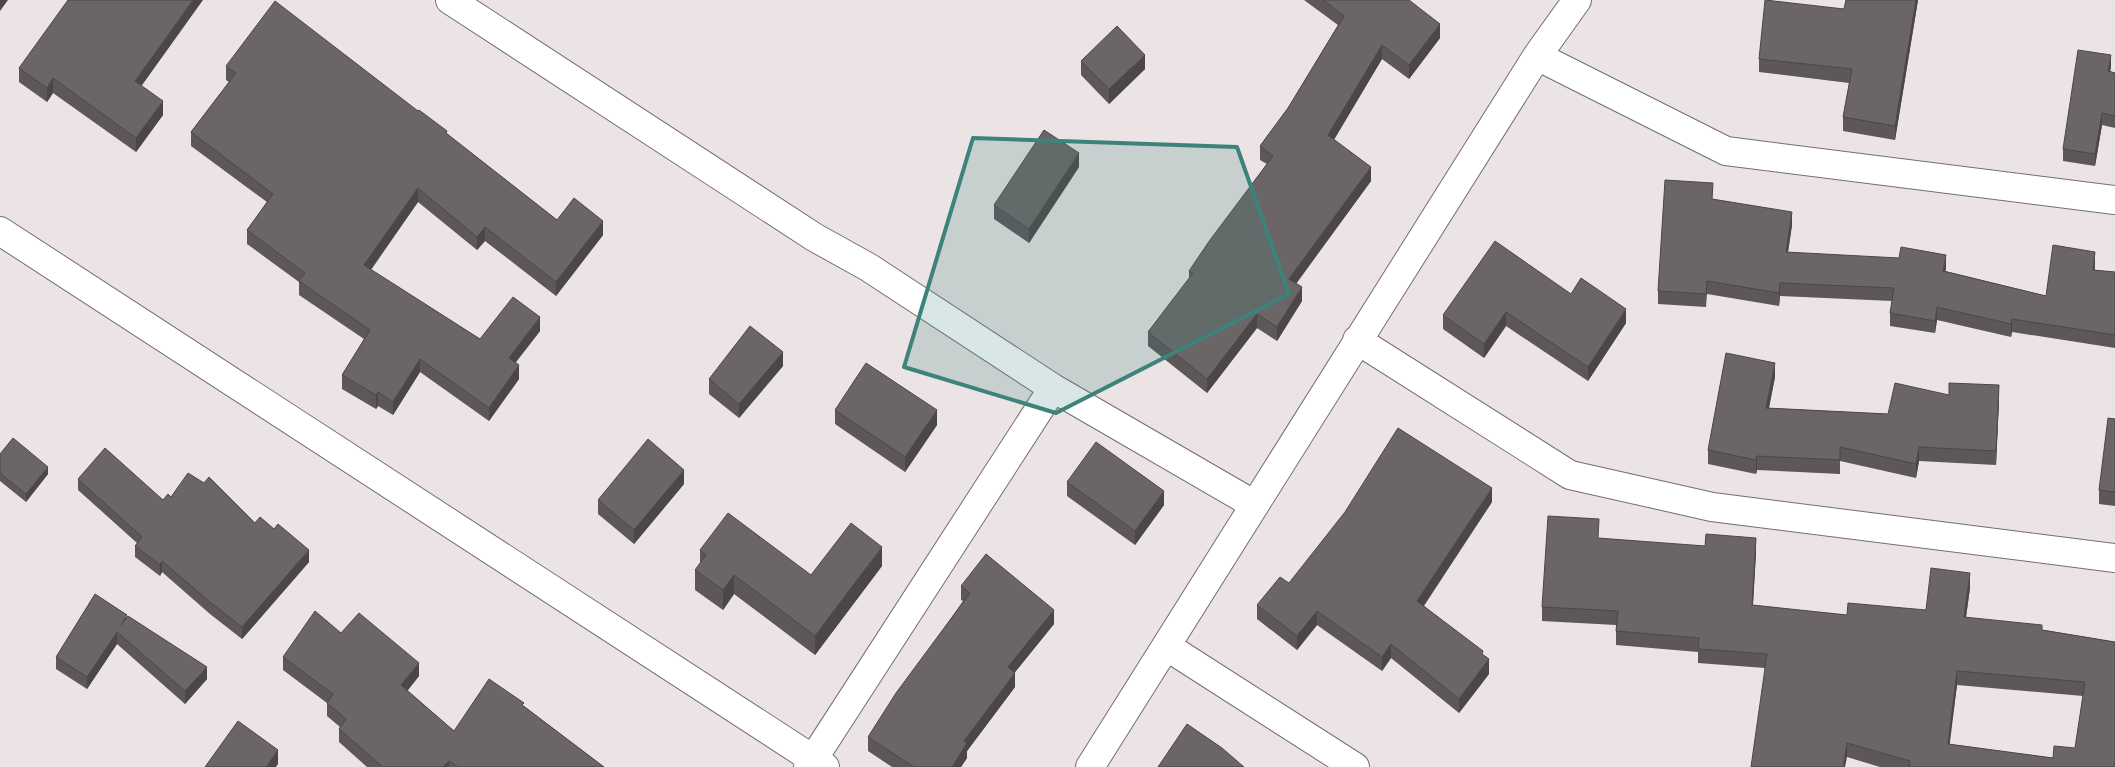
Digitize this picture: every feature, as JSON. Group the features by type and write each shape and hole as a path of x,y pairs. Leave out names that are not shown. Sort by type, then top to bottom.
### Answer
{"street":[{"path":"450,0 814,237 868,267 1053,388 1255,505"},
{"path":"1090,767 1537,56 1577,0"},
{"path":"1537,56 1726,151 2115,200"},
{"path":"0,231 815,764 1053,388"},
{"path":"1357,340 1570,475 1712,507 2115,558"},
{"path":"1166,646 1356,767"}],"highlighted area":[{"path":"973,138 1237,147 1289,294 1056,413 904,367"}],"building":[{"path":"68,0 193,0 135,81 163,101 136,138 53,78 47,88 19,68"},
{"path":"1323,0 1409,0 1440,24 1409,65 1382,45 1328,135 1371,167 1289,279 1302,287 1277,327 1257,314 1207,379 1148,332 1193,273 1189,271 1210,240 1273,156 1260,146 1288,108 1344,16"},
{"path":"1765,0 1844,9 1846,0 1916,0 1895,126 1843,117 1852,69 1759,59"},
{"path":"275,1 418,111 447,131 446,133 557,220 574,198 603,221 556,282 485,227 477,237 418,188 364,265 480,339 513,297 540,317 509,358 519,365 489,408 420,359 393,402 378,392 376,395 342,375 370,330 299,281 305,273 247,230 273,194 191,132 236,73 226,66"},
{"path":"1117,26 1145,55 1109,89 1081,61"},
{"path":"2078,50 2111,55 2108,71 2115,73 2115,116 2102,113 2095,154 2063,149"},
{"path":"1044,130 1079,153 1029,229 994,205"},
{"path":"1665,180 1713,183 1712,199 1792,212 1786,252 1899,258 1901,247 1946,255 1943,271 2046,296 2053,245 2095,252 2093,270 2115,272 2115,335 2012,319 2011,324 1937,307 1935,321 1890,313 1894,288 1780,283 1779,293 1707,281 1706,294 1658,291"},
{"path":"1495,241 1571,294 1581,278 1626,309 1588,367 1506,312 1484,344 1443,315"},
{"path":"750,326 783,352 739,404 709,379"},
{"path":"1726,353 1775,363 1766,408 1888,414 1895,383 1949,395 1949,383 1999,385 1996,451 1919,447 1916,464 1840,447 1840,460 1757,456 1756,460 1708,450"},
{"path":"866,363 937,410 905,457 835,410"},
{"path":"2108,418 2115,419 2115,492 2099,490"},
{"path":"1398,428 1492,488 1417,601 1483,651 1482,654 1489,659 1459,699 1391,644 1382,657 1317,611 1297,636 1257,605 1280,577 1289,583 1345,512"},
{"path":"13,438 48,467 26,494 0,473 0,454"},
{"path":"648,439 684,470 634,530 598,500"},
{"path":"1096,442 1164,491 1135,531 1067,482"},
{"path":"105,448 163,500 168,494 171,497 188,473 204,483 209,477 255,523 260,517 274,529 278,524 309,550 242,627 162,561 160,565 135,546 142,537 78,479"},
{"path":"728,513 811,575 851,523 882,547 815,636 734,575 723,590 695,570 706,555 700,550"},
{"path":"1548,516 1599,519 1598,538 1705,546 1706,534 1756,538 1752,605 1847,615 1848,603 1926,610 1931,568 1970,573 1964,617 2042,625 2042,630 2115,642 2115,767 1909,767 1910,761 1847,743 1843,767 1751,767 1767,654 1698,649 1699,638 1616,631 1618,611 1542,607","holes":["1957,671 2085,682 2075,748 2054,746 2053,758 1948,744"]},
{"path":"986,554 1054,610 1008,667 1015,673 964,741 967,743 952,767 914,767 868,737 896,693 970,593 961,586"},
{"path":"95,594 127,615 121,625 128,616 207,667 185,691 117,632 87,677 56,657"},
{"path":"315,611 341,633 359,613 419,663 401,685 454,731 489,679 524,703 522,705 604,767 458,767 449,761 443,767 383,767 339,729 346,719 327,703 333,694 283,657"},
{"path":"238,721 278,750 266,767 205,767"},
{"path":"1187,724 1222,748 1244,767 1158,767"}]}
